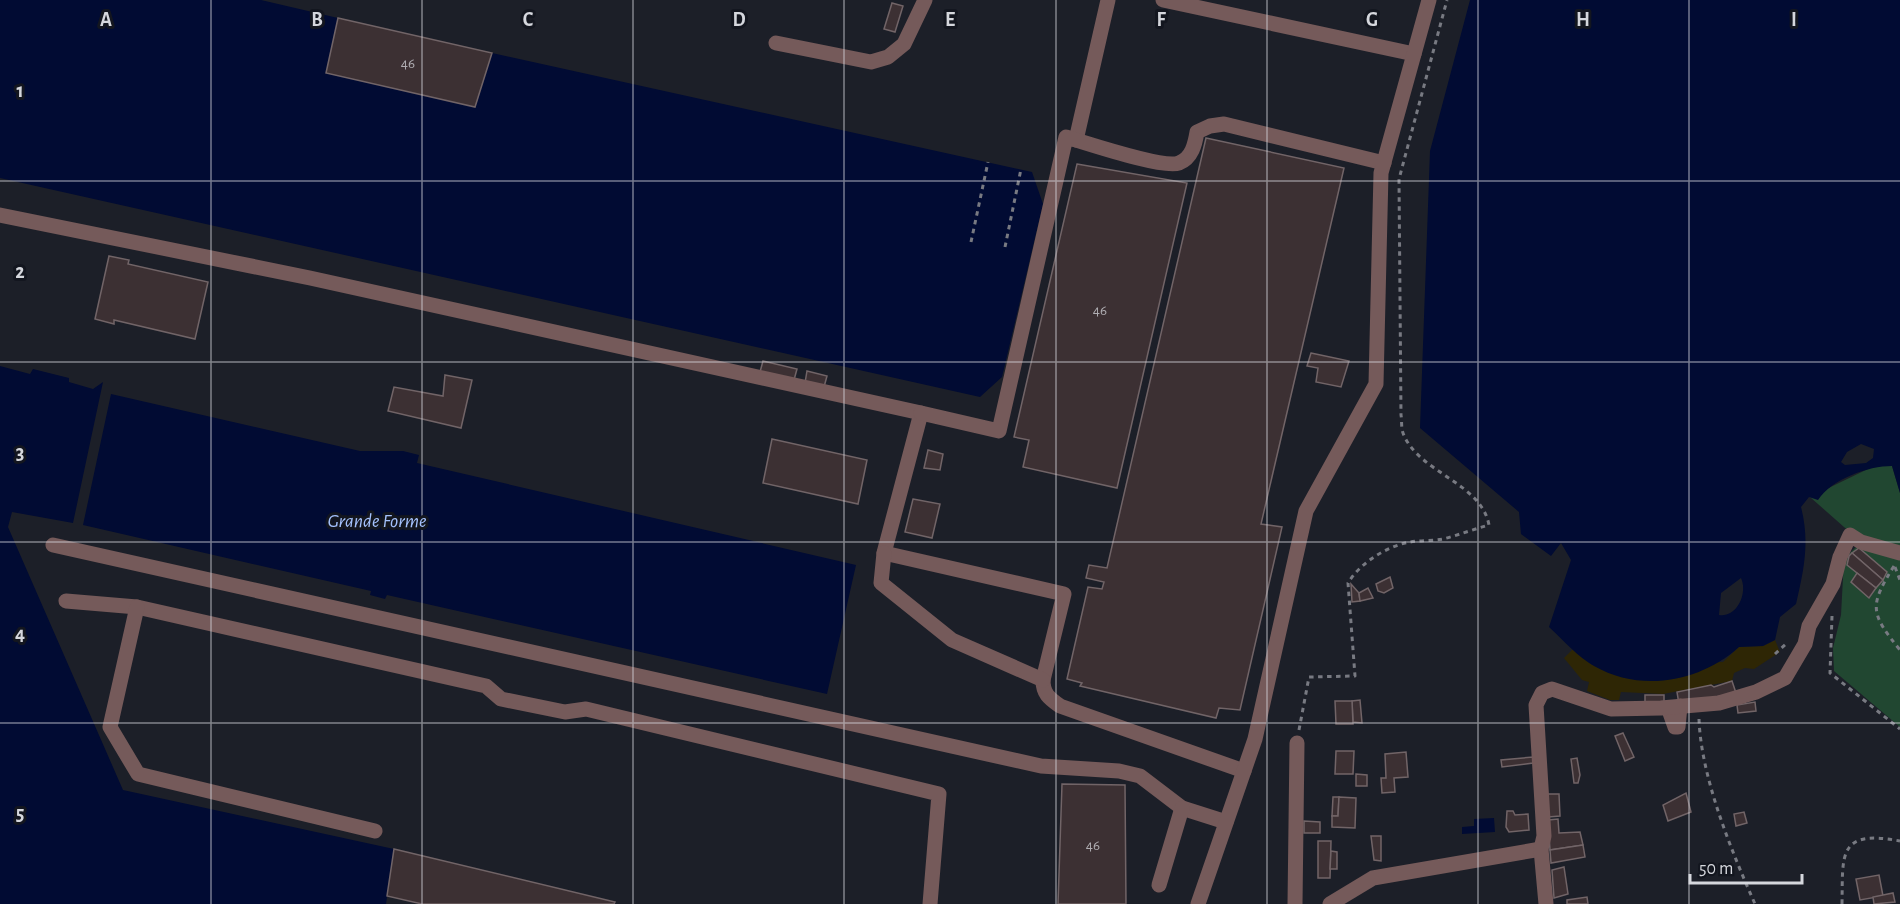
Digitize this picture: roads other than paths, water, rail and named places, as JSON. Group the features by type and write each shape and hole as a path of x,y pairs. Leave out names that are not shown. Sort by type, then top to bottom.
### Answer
{"street":[{"path":"776,43 871,62 888,57 904,44 925,0"},
{"path":"1076,140 1108,0"},
{"path":"1163,0 1414,54"},
{"path":"1198,904 1255,739 1306,512 1376,384 1381,174 1429,0"},
{"path":"0,215 310,278 999,431 1066,137 1160,163 1178,164 1191,152 1197,132 1210,126 1224,124 1384,163"},
{"path":"921,413 884,553 881,583 952,640 1043,680"},
{"path":"1546,904 1541,849 1544,836 1536,705 1542,693 1552,689 1611,709 1719,703 1756,692 1785,678 1805,644 1809,626 1833,584 1840,557 1850,536 1895,556"},
{"path":"52,545 1041,766 1119,771 1140,776 1182,808 1226,822"},
{"path":"884,553 1064,594 1043,680 1043,688 1047,696 1060,706 1244,771"},
{"path":"66,601 137,607 486,686 501,699 565,712 586,709 939,794 930,904"},
{"path":"137,607 110,727 138,774 375,831"},
{"path":"1295,904 1297,743"},
{"path":"1159,885 1182,808"},
{"path":"1330,904 1364,882 1398,872 1541,849"}],"water":[{"path":"0,0 261,0 338,18 327,73 475,107 492,53 1032,172 1043,204 1002,377 980,397 0,178"},
{"path":"1470,0 1900,0 1900,493 1892,466 1872,468 1851,475 1832,486 1818,500 1809,497 1801,507 1805,544 1796,604 1780,617 1775,640 1763,646 1739,647 1706,669 1688,676 1650,681 1612,674 1594,666 1576,653 1549,627 1571,560 1561,543 1551,556 1521,534 1519,512 1420,428 1430,151","holes":["1861,444 1874,449 1873,458 1866,463 1845,465 1841,462 1847,452","1741,578 1743,591 1736,609 1731,613 1719,615 1721,593"]},
{"path":"0,366 30,374 33,369 69,378 69,382 93,389 103,382 73,523 12,512 8,527 123,790 394,849 386,904 0,904"},
{"name":"Grande Forme","path":"111,394 360,451 403,451 419,455 417,463 856,565 827,694 387,595 385,599 370,595 371,591 83,525"},
{"path":"1494,818 1495,832 1462,834 1462,827 1474,826 1474,819"}]}
